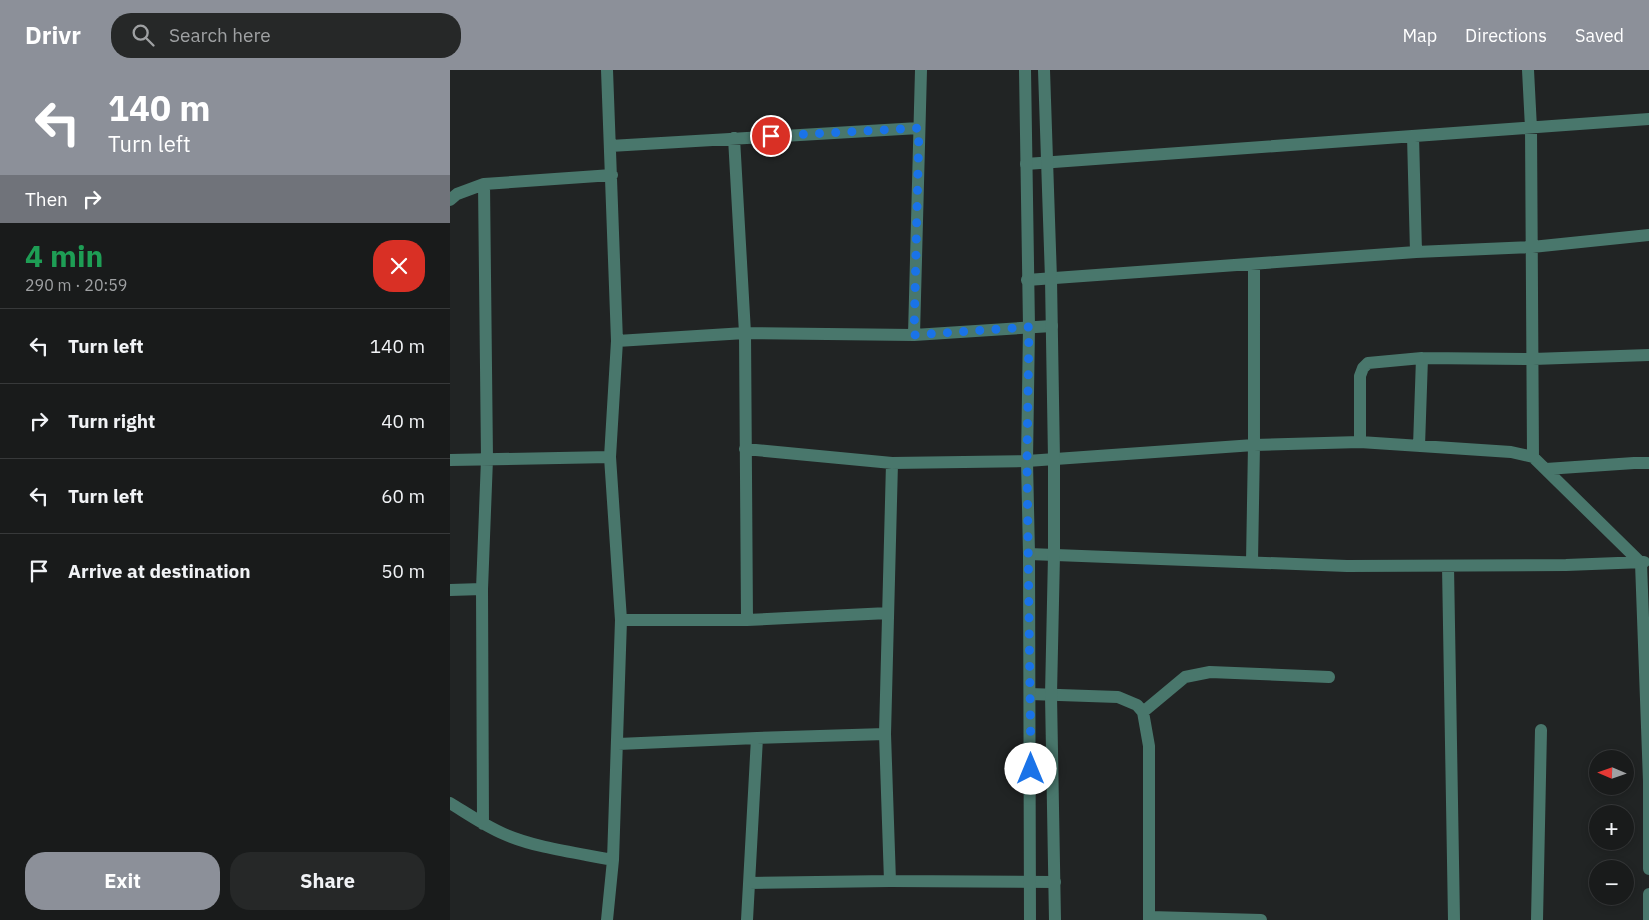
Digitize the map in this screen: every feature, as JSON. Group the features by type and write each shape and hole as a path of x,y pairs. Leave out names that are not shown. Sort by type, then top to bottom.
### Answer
{"street":[{"path":"608,70 617,340 610,457 621,620 613,860 608,920"},
{"path":"914,335 921,70"},
{"path":"1025,70 1029,327 1027,461 1030,920"},
{"path":"1044,70 1051,279 1054,459 1051,695 1055,920"},
{"path":"1528,70 1531,128 1533,457"},
{"path":"1026,164 1649,119"},
{"path":"610,146 919,128"},
{"path":"1413,136 1416,252"},
{"path":"734,138 745,332 747,620"},
{"path":"450,200 457,194 484,184 612,175"},
{"path":"483,824 482,589 487,459 484,184"},
{"path":"1027,280 1416,252 1532,246 1649,235"},
{"path":"1252,562 1254,265"},
{"path":"617,340 745,332 914,335 1052,326"},
{"path":"1360,442 1360,376 1363,368 1368,363 1422,358 1533,359 1649,355"},
{"path":"1419,446 1422,358"},
{"path":"745,449 892,463 1027,461 1254,445 1360,442 1511,452 1533,457 1645,562 1649,869"},
{"path":"450,460 610,457"},
{"path":"890,882 885,734 892,463"},
{"path":"1546,468 1649,463"},
{"path":"1029,554 1347,566 1566,565 1645,562"},
{"path":"1448,566 1454,920"},
{"path":"450,590 482,589"},
{"path":"621,620 747,620 888,613"},
{"path":"1143,712 1185,677 1195,674 1210,672 1329,676"},
{"path":"1030,694 1118,697 1137,705 1143,712 1149,746 1150,918 1261,920"},
{"path":"1537,920 1541,730"},
{"path":"618,744 885,734"},
{"path":"747,920 757,738"},
{"path":"450,803 483,824 505,835 533,844 613,860"},
{"path":"749,883 1055,882"},
{"path":"1649,894 1649,920"}],"route":[{"path":"771,136 919,128 914,335 1029,327 1027,461 1031,769"}]}
